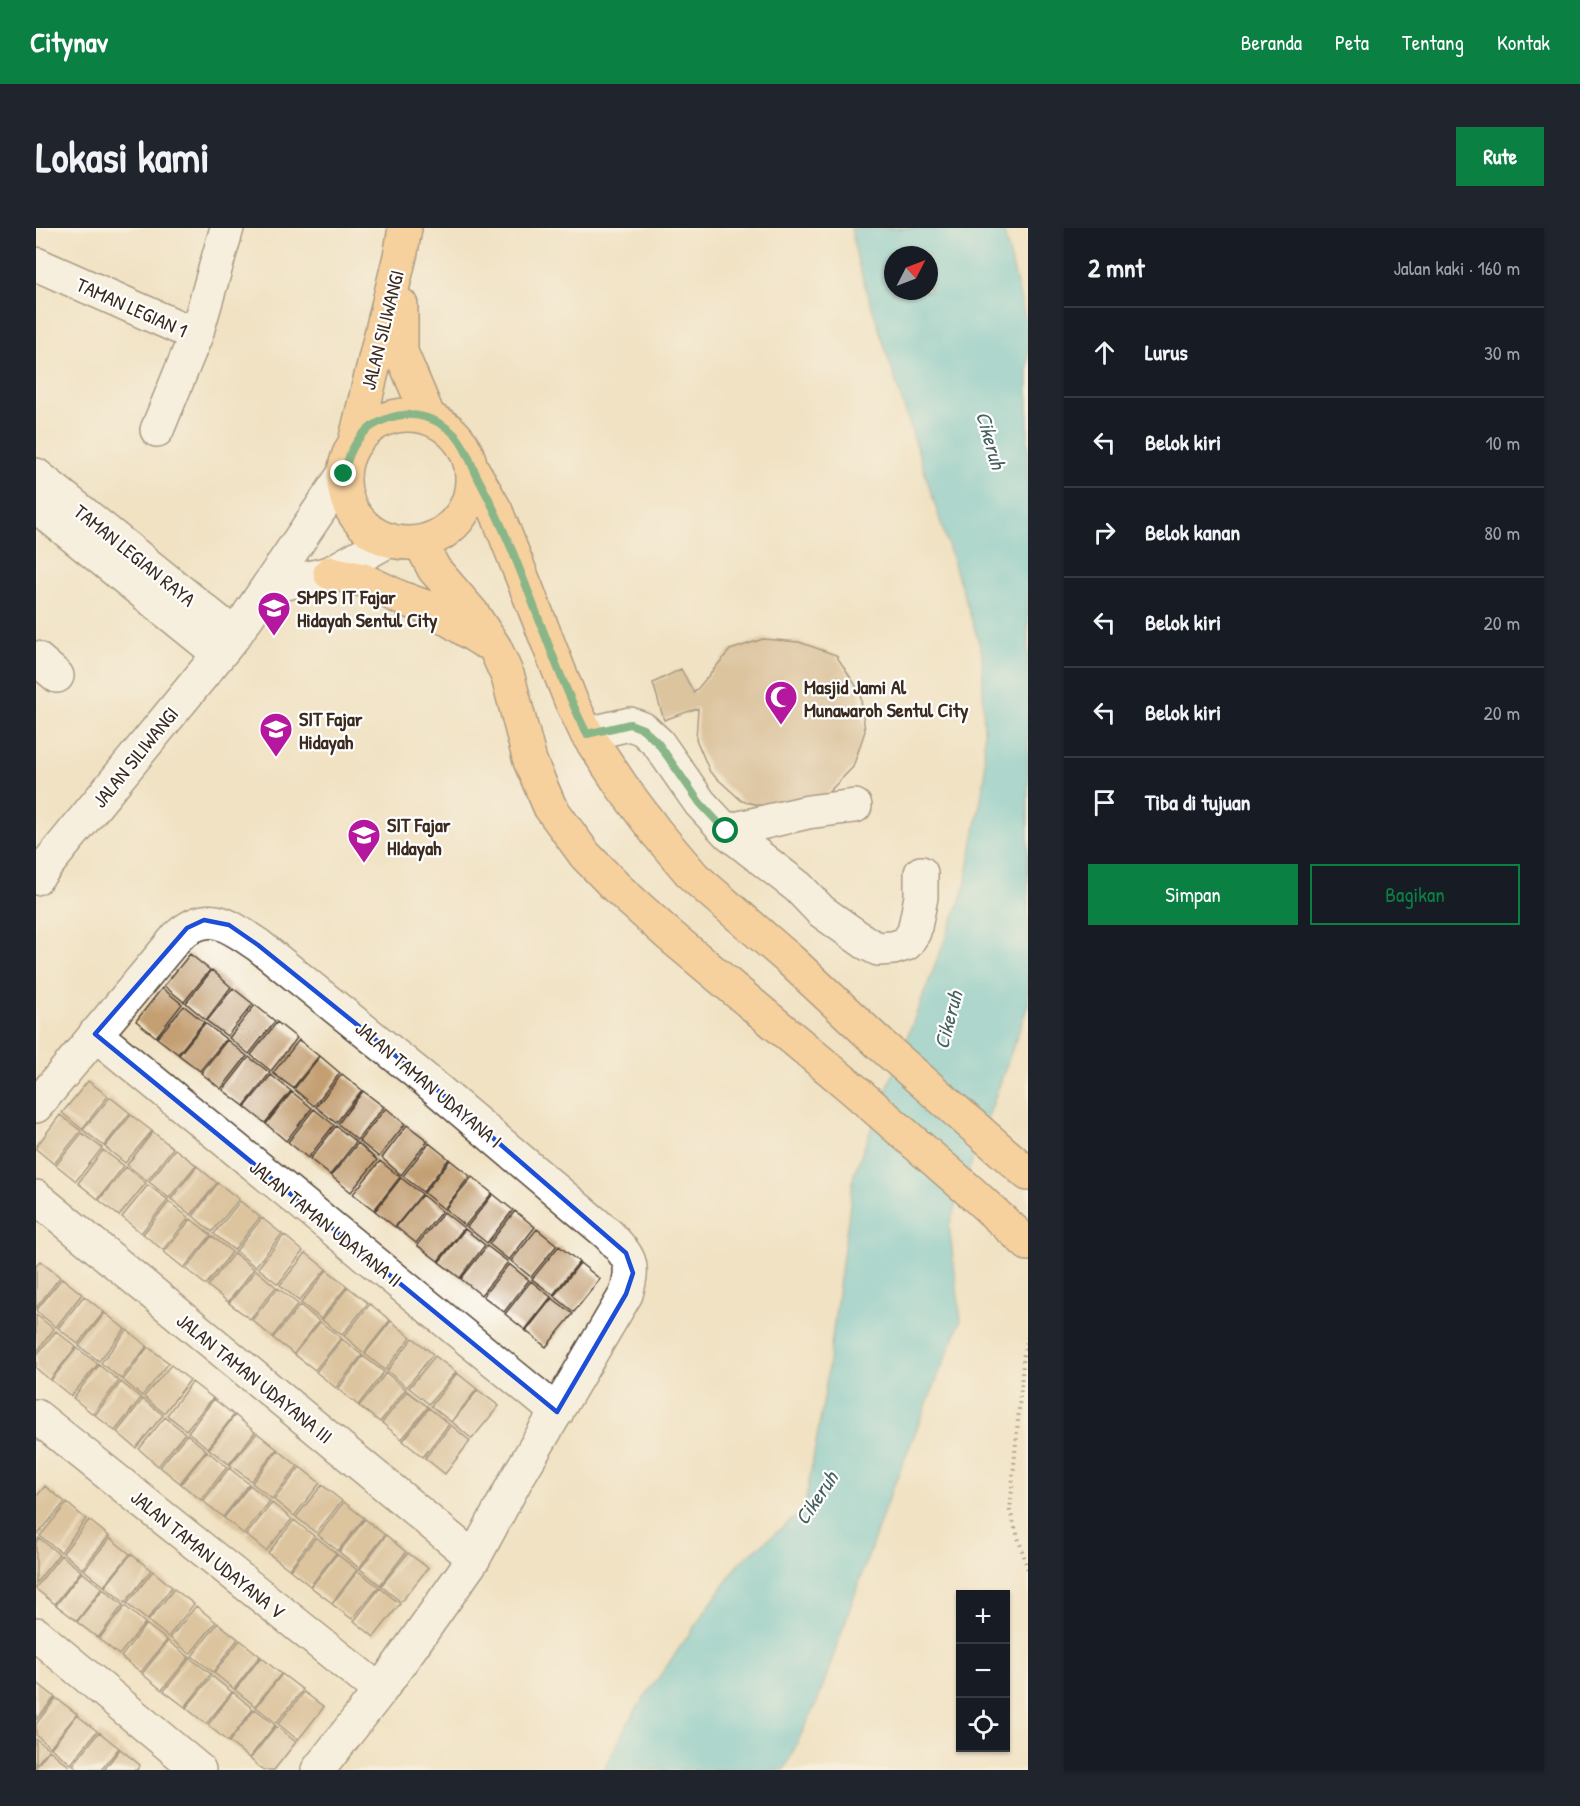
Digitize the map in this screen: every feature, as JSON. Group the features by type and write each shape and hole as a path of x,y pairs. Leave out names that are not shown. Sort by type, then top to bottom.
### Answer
{"main road":[{"name":"JALAN SILIWANGI","path":"403,240 401,352 429,418"},
{"name":"JALAN SILIWANGI","path":"355,442 403,240"},
{"path":"413,414 429,418 444,426 457,437 466,451 471,467 473,484 462,515 450,528 437,537 405,541 374,533 360,522 345,491 344,474 347,457 355,442 366,430 380,421 396,416 413,414"},
{"path":"471,467 496,511 571,701 587,734 656,832 694,877 790,960 1017,1166"},
{"path":"405,541 434,568 472,613 495,648 508,677 530,761 546,798 585,855 617,888 668,934 852,1088 1028,1245"},
{"path":"330,573 363,580 434,610 495,648"}],"street":[{"name":"TAMAN LEGIAN 1","path":"157,430 196,335 227,228"},
{"name":"TAMAN LEGIAN 1","path":"36,264 196,335"},
{"name":"JALAN SILIWANGI","path":"36,878 227,645 269,587 293,547 344,474"},
{"path":"39,492 227,645"},
{"path":"269,587 330,573 405,541"},
{"path":"587,734 630,724 643,729 658,743 700,803 726,831 798,887 821,911 878,949 906,944 914,932 921,897 921,873"},
{"path":"726,831 808,812 855,806"},
{"name":"JALAN TAMAN UDAYANA I","path":"95,1034 177,937 187,928 204,920 229,925 258,945 427,1081 609,1234 626,1253 633,1273 626,1294 557,1412"},
{"path":"36,1106 95,1034"},
{"name":"JALAN TAMAN UDAYANA II","path":"95,1034 557,1412"},
{"name":"JALAN TAMAN UDAYANA III","path":"36,1197 474,1558"},
{"path":"318,1770 380,1691 474,1558 516,1480 557,1412"},
{"name":"JALAN TAMAN UDAYANA V","path":"36,1416 380,1691"},
{"path":"36,1634 199,1770"}],"path":[{"path":"1028,1337 1024,1352 1010,1511 1028,1570"}],"highlighted area":[{"path":"204,920 229,925 258,945 427,1081 626,1253 633,1273 626,1294 557,1412 95,1034 187,928"}],"water":[{"name":"Cikeruh","path":"851,228 1003,228 1028,329 1028,1005 949,1226 961,1320 887,1502 818,1700 784,1770 604,1770 631,1717 740,1562 804,1510 824,1398 854,1174 964,891 985,777 982,652 858,263"}],"building":[{"name":"Masjid Jami Al Munawaroh Sentul City","path":"763,639 799,642 836,655 860,692 865,731 853,767 821,800 780,810 742,801 710,772 696,739 698,708 664,720 653,683 681,669 694,693 730,650"},
{"path":"190,954 210,970 184,1002 164,986"},
{"path":"212,970 231,987 206,1020 186,1003"},
{"path":"162,988 182,1004 156,1037 136,1021"},
{"path":"233,988 253,1004 227,1036 207,1021"},
{"path":"255,1005 275,1021 249,1054 229,1038"},
{"path":"184,1006 204,1022 178,1054 157,1038"},
{"path":"277,1022 297,1038 271,1071 251,1055"},
{"path":"205,1023 226,1039 200,1071 179,1055"},
{"path":"227,1040 247,1056 221,1089 201,1073"},
{"path":"299,1040 319,1056 293,1088 273,1073"},
{"path":"320,1056 340,1073 314,1106 294,1089"},
{"path":"249,1057 270,1073 244,1106 223,1090"},
{"path":"342,1074 362,1090 336,1123 316,1107"},
{"path":"271,1075 291,1091 265,1123 245,1107"},
{"path":"88,1081 108,1096 82,1129 62,1113"},
{"path":"363,1091 384,1107 357,1140 338,1124"},
{"path":"292,1092 312,1108 286,1141 266,1124"},
{"path":"110,1097 130,1113 104,1146 83,1130"},
{"path":"386,1108 405,1124 379,1157 359,1141"},
{"path":"314,1109 334,1125 308,1158 288,1142"},
{"path":"60,1115 81,1131 54,1164 36,1147"},
{"path":"131,1115 152,1131 125,1163 105,1147"},
{"path":"407,1125 428,1141 401,1175 382,1158"},
{"path":"336,1126 356,1142 330,1175 310,1159"},
{"path":"153,1132 173,1148 147,1181 127,1165"},
{"path":"82,1133 102,1148 76,1181 56,1165"},
{"path":"358,1143 377,1160 351,1192 331,1176"},
{"path":"429,1143 449,1159 423,1192 403,1176"},
{"path":"175,1149 196,1165 169,1198 149,1182"},
{"path":"103,1150 124,1166 98,1199 78,1183"},
{"path":"450,1160 470,1176 444,1209 424,1193"},
{"path":"380,1161 400,1177 374,1210 353,1194"},
{"path":"197,1166 217,1183 191,1215 171,1199"},
{"path":"126,1167 146,1183 119,1216 99,1200"},
{"path":"472,1177 492,1193 465,1226 445,1209"},
{"path":"401,1178 422,1194 395,1227 375,1211"},
{"path":"218,1183 239,1199 212,1232 193,1216"},
{"path":"148,1185 168,1200 141,1233 122,1217"},
{"path":"493,1194 513,1210 487,1243 467,1227"},
{"path":"422,1195 442,1211 416,1243 396,1227"},
{"path":"240,1201 260,1217 234,1250 214,1234"},
{"path":"169,1202 189,1218 163,1250 143,1234"},
{"path":"515,1211 535,1227 509,1260 489,1244"},
{"path":"444,1212 464,1228 438,1261 417,1245"},
{"path":"262,1218 282,1234 255,1267 236,1251"},
{"path":"191,1219 211,1235 184,1268 164,1252"},
{"path":"465,1229 485,1245 460,1278 439,1262"},
{"path":"537,1229 557,1245 531,1277 511,1261"},
{"path":"284,1235 303,1251 278,1284 258,1268"},
{"path":"212,1236 232,1252 206,1285 186,1269"},
{"path":"487,1246 508,1262 481,1295 461,1279"},
{"path":"559,1246 579,1262 553,1295 532,1279"},
{"path":"234,1253 254,1269 228,1302 208,1286"},
{"path":"306,1253 326,1269 299,1301 280,1285"},
{"path":"40,1261 60,1277 36,1308 36,1266"},
{"path":"580,1263 600,1279 574,1312 554,1296"},
{"path":"509,1264 529,1280 504,1312 483,1296"},
{"path":"256,1270 276,1287 250,1319 229,1303"},
{"path":"327,1270 347,1286 321,1319 301,1303"},
{"path":"62,1278 82,1294 56,1327 36,1311"},
{"path":"531,1281 551,1297 525,1330 505,1314"},
{"path":"348,1287 368,1303 342,1335 322,1320"},
{"path":"278,1288 298,1304 272,1337 252,1320"},
{"path":"84,1296 104,1312 78,1344 58,1328"},
{"path":"552,1298 573,1314 546,1347 526,1331"},
{"path":"370,1304 390,1320 364,1353 344,1336"},
{"path":"300,1305 319,1321 294,1354 273,1338"},
{"path":"105,1313 125,1329 99,1361 79,1346"},
{"path":"36,1315 54,1329 36,1353"},
{"path":"391,1321 411,1337 385,1370 365,1354"},
{"path":"320,1322 341,1338 315,1370 294,1354"},
{"path":"127,1330 147,1346 121,1379 101,1363"},
{"path":"56,1331 76,1347 50,1380 36,1368 36,1356"},
{"path":"413,1338 433,1354 407,1387 387,1371"},
{"path":"342,1339 362,1355 336,1388 316,1372"},
{"path":"148,1347 169,1363 142,1396 123,1380"},
{"path":"77,1348 98,1364 71,1396 51,1380"},
{"path":"363,1356 384,1372 358,1405 338,1389"},
{"path":"435,1356 456,1372 429,1404 409,1388"},
{"path":"99,1365 119,1381 93,1414 73,1398"},
{"path":"171,1365 190,1380 164,1413 144,1397"},
{"path":"386,1373 406,1389 380,1422 359,1406"},
{"path":"457,1373 477,1389 451,1422 431,1406"},
{"path":"121,1382 141,1398 115,1431 95,1415"},
{"path":"192,1382 213,1398 186,1430 167,1415"},
{"path":"478,1390 499,1406 472,1439 452,1422"},
{"path":"407,1391 428,1407 402,1439 382,1423"},
{"path":"143,1399 163,1415 136,1448 117,1432"},
{"path":"214,1399 234,1415 208,1448 188,1432"},
{"path":"429,1408 449,1424 423,1457 403,1441"},
{"path":"235,1415 255,1432 229,1464 209,1449"},
{"path":"165,1417 185,1433 158,1466 139,1449"},
{"path":"451,1425 470,1441 445,1474 425,1458"},
{"path":"257,1433 277,1449 251,1481 230,1465"},
{"path":"187,1434 206,1450 180,1483 160,1467"},
{"path":"278,1450 298,1466 272,1499 252,1483"},
{"path":"207,1451 227,1467 201,1500 181,1484"},
{"path":"300,1467 320,1483 294,1516 274,1500"},
{"path":"229,1468 249,1484 223,1517 203,1501"},
{"path":"250,1485 270,1501 244,1534 224,1518"},
{"path":"322,1485 342,1501 316,1533 296,1517"},
{"path":"45,1486 65,1502 38,1534 36,1532 36,1497"},
{"path":"344,1502 364,1518 338,1551 318,1535"},
{"path":"67,1503 86,1519 61,1552 40,1536"},
{"path":"272,1503 292,1519 266,1551 246,1535"},
{"path":"365,1519 385,1535 359,1568 339,1552"},
{"path":"89,1520 109,1536 82,1569 63,1553"},
{"path":"294,1520 314,1536 289,1569 268,1553"},
{"path":"386,1535 406,1552 380,1585 360,1569"},
{"path":"316,1537 336,1553 310,1586 290,1570"},
{"path":"39,1538 59,1554 36,1583 36,1542"},
{"path":"110,1538 130,1554 104,1586 84,1570"},
{"path":"408,1553 428,1568 401,1602 381,1586"},
{"path":"131,1554 151,1570 125,1603 105,1587"},
{"path":"337,1554 357,1570 332,1603 311,1587"},
{"path":"61,1555 81,1571 55,1604 36,1587"},
{"path":"153,1571 172,1587 147,1620 127,1604"},
{"path":"358,1571 379,1587 352,1619 332,1604"},
{"path":"82,1572 102,1588 77,1621 56,1605"},
{"path":"380,1588 400,1604 374,1637 354,1621"},
{"path":"103,1589 123,1605 98,1638 77,1622"},
{"path":"174,1589 194,1604 168,1637 148,1621"},
{"path":"125,1606 145,1623 119,1655 99,1639"},
{"path":"196,1606 216,1622 190,1654 170,1638"},
{"path":"218,1623 238,1639 213,1672 192,1656"},
{"path":"146,1624 167,1640 141,1672 121,1657"},
{"path":"240,1640 260,1656 234,1689 214,1673"},
{"path":"168,1641 189,1657 162,1690 142,1674"},
{"path":"261,1657 281,1674 255,1706 235,1690"},
{"path":"190,1658 211,1674 185,1707 164,1691"},
{"path":"282,1674 303,1690 276,1723 256,1707"},
{"path":"212,1676 232,1692 206,1724 186,1708"},
{"path":"36,1682 55,1697 36,1720"},
{"path":"233,1692 253,1709 228,1742 208,1725"},
{"path":"304,1692 324,1707 298,1740 278,1724"},
{"path":"56,1698 77,1714 50,1747 36,1735 36,1724"},
{"path":"255,1709 275,1725 249,1758 229,1742"},
{"path":"77,1715 97,1731 71,1764 51,1748"},
{"path":"276,1726 296,1742 274,1770 263,1770 250,1759"},
{"path":"99,1732 119,1748 101,1770 79,1770 73,1765"},
{"path":"36,1739 49,1749 36,1765"},
{"path":"120,1749 140,1765 137,1770 104,1770"},
{"path":"49,1750 69,1766 66,1770 36,1770"}],"place":[{"name":"SMPS IT Fajar Hidayah Sentul City","path":"274,637"},
{"name":"Masjid Jami Al Munawaroh Sentul City","path":"781,726"},
{"name":"SIT Fajar Hidayah","path":"276,758"},
{"name":"SIT Fajar HIdayah","path":"364,864"}],"route":[{"path":"344,474 347,457 355,442 366,430 380,421 413,414 429,418 444,426 457,437 496,511 571,701 587,734 630,724 643,729 658,743 700,803 726,831"}]}
